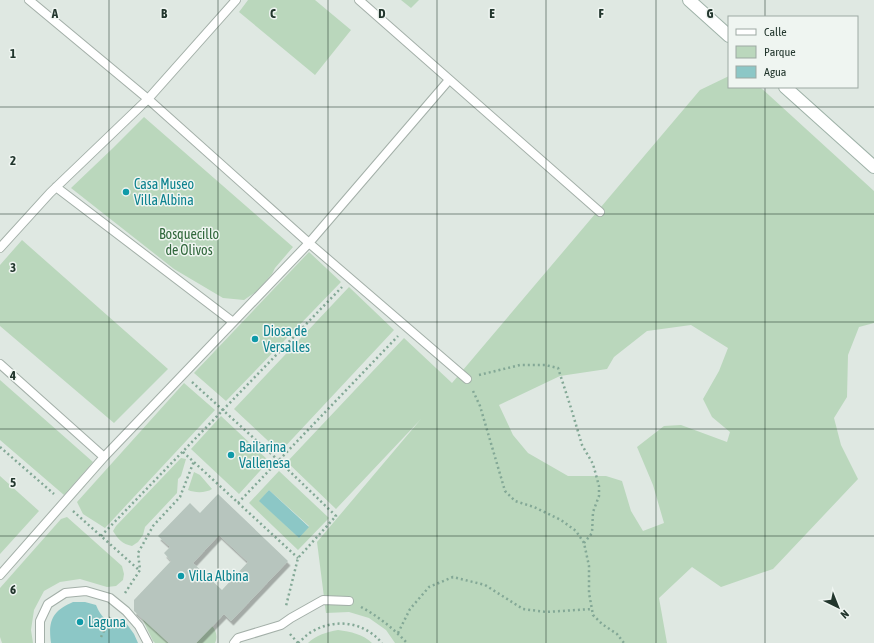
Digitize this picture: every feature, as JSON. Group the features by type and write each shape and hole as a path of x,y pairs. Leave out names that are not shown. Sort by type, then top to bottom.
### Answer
{"main road":[{"path":"689,0 728,35"},
{"path":"786,88 874,168"}],"lane":[{"path":"29,0 148,99 309,243 467,379"},
{"path":"0,248 56,187 148,99 236,0"},
{"path":"359,0 600,212"},
{"path":"0,575 104,457 309,243 449,80"},
{"path":"56,187 233,322"},
{"path":"0,364 104,457"},
{"path":"40,643 40,621 48,604 65,593 86,591 110,598 126,611 139,626 148,643"},
{"path":"234,643 238,638 281,625 323,600 350,601"}],"path":[{"path":"102,536 351,278"},
{"path":"238,503 407,327"},
{"path":"584,543 592,533 593,512 599,496 599,486 593,464 582,445 558,368 545,365 520,365 467,379 480,406 505,491 515,501 534,507 561,520 576,531 584,543 589,566 589,594 593,615 602,624 617,634 624,643"},
{"path":"183,374 279,461 336,516 298,558 281,625"},
{"path":"183,452 298,558"},
{"path":"101,637 117,604 140,570 138,553 153,526 180,497 194,461"},
{"path":"398,633 410,609 429,587 453,577 485,585 523,609 546,612 592,609"},
{"path":"350,601 367,610 391,627 407,643"},
{"path":"298,643 317,629 327,625 344,623 361,627 376,636 382,643"}],"green space":[{"path":"248,0 315,0 351,30 315,75 239,12"},
{"path":"401,0 419,0 411,8"},
{"path":"728,76 728,88 761,88 874,191 874,323 859,327 848,355 847,397 834,418 841,445 858,479 773,569 721,587 692,567 659,598 667,643 395,643 386,630 369,618 349,612 326,613 317,542 421,419 336,509 287,462 404,338 452,383 700,90","holes":["691,325 728,348 719,371 703,399 712,417 730,432 727,442 681,425 664,426 637,447 653,485 664,523 643,531 631,511 622,481 606,476 568,476 528,453 513,435 499,405 560,376 607,369 614,357 647,331"]},
{"name":"Bosquecillo de Olivos","path":"144,117 293,247 257,291 244,300 223,298 174,269 71,188"},
{"path":"22,240 168,369 114,423 0,326 0,265"},
{"path":"309,252 341,282 226,401 194,373"},
{"path":"349,287 394,330 280,452 234,409"},
{"path":"0,380 93,462 64,495 0,440"},
{"path":"184,383 215,410 105,528 83,514 77,502"},
{"path":"221,416 269,461 239,494 191,449"},
{"path":"181,458 186,459 181,476 178,479 177,493 145,527 143,535 138,542 132,546 123,542 113,531 116,526"},
{"path":"279,471 329,518 298,550 249,503","holes":["269,490 309,526 299,538 260,501"]},
{"path":"194,472 200,475 212,489 200,492 188,490"},
{"path":"0,476 39,511 0,554"},
{"path":"67,517 122,566 124,574 123,580 116,586 107,587 80,579 60,582 44,591 34,610 31,630 33,643 2,643 0,637 0,588 61,519"},
{"path":"142,618 169,643 155,643"},
{"path":"212,626 216,634 215,643 196,643"},
{"path":"338,630 361,635 372,643 308,643 322,634"}],"water":[{"path":"269,490 309,527 299,538 259,501"},
{"name":"Laguna","path":"73,602 85,602 96,605 98,610 107,620 115,623 126,623 134,634 138,643 51,643 50,629 53,618 60,609"}],"building":[{"name":"Villa Albina","path":"218,494 288,561 231,621 224,614 196,643 169,643 134,611 134,600 171,561 164,553 170,547 158,536 190,503 200,513","holes":["219,535 248,562 222,590 193,563"]}],"place":[{"name":"Casa Museo Villa Albina","path":"126,192"},
{"name":"Diosa de Versalles","path":"255,339"},
{"name":"Bailarina Vallenesa","path":"231,455"},
{"name":"Villa Albina","path":"181,576"},
{"name":"Laguna","path":"80,622"}]}
